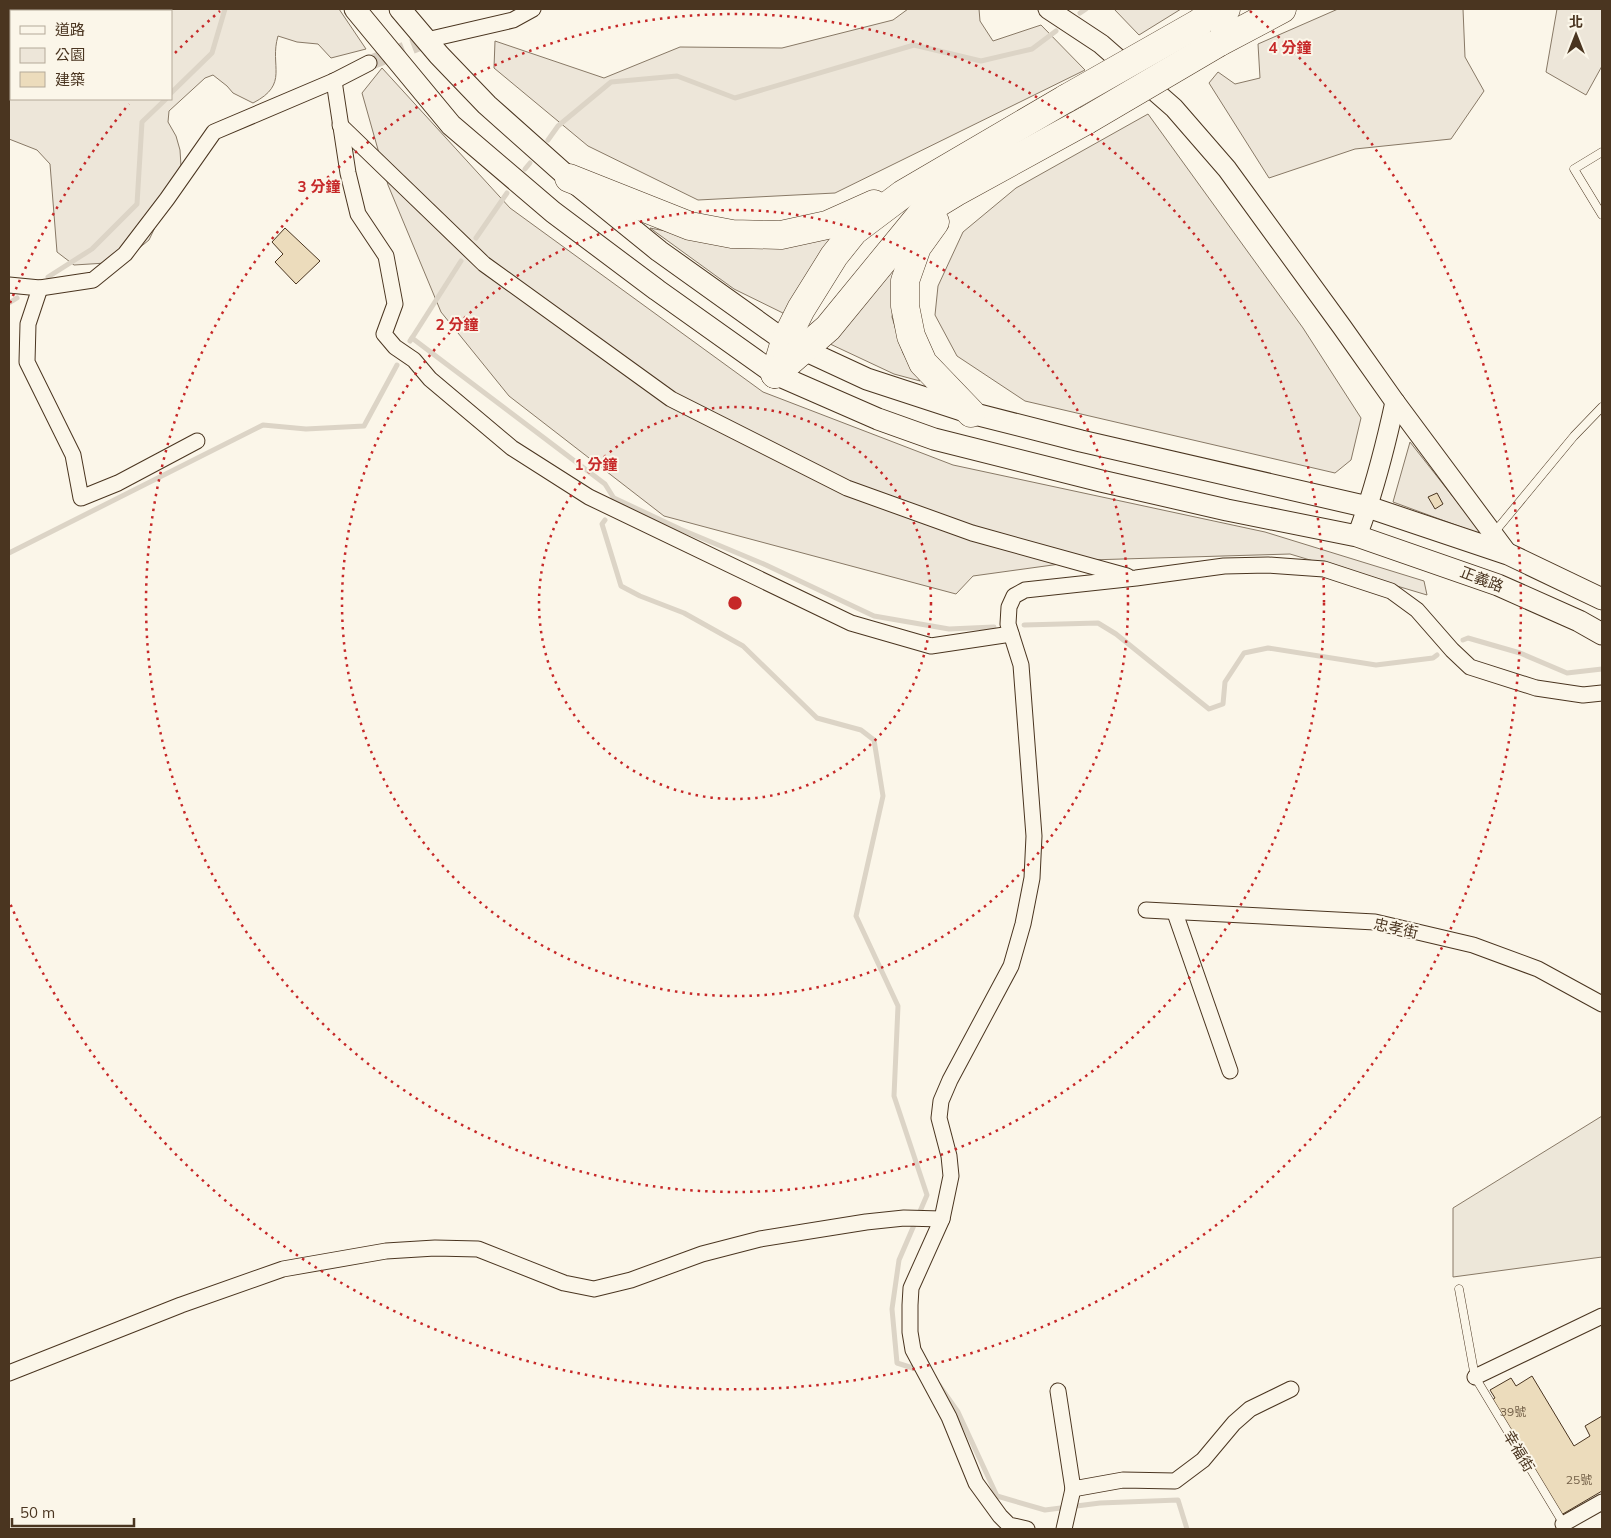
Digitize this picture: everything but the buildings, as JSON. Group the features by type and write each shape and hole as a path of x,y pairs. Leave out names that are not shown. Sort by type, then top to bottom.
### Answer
{"highway":[{"path":"775,374 794,345 801,309 834,256 854,232 904,194 1067,98 1226,9"},
{"path":"794,345 828,328 923,212 1087,120 1218,43 1282,9"},
{"path":"569,178 690,226 732,234 781,235 826,225 878,202 904,194"},
{"path":"956,192 917,247 905,281 905,306 911,336 923,363 971,413"}],"main road":[{"name":"正義路","path":"355,9 451,125 552,212 656,290 775,374 878,419 942,442 1227,510 1357,536 1498,585 1579,621 1602,634"},
{"name":"正義路","path":"400,9 439,55 487,105 569,178 658,251 794,345 867,378 971,413 1081,441 1368,507 1508,554 1602,599"}],"street":[{"path":"431,39 513,20 533,9"},
{"path":"1050,9 1101,44 1174,108 1227,169 1395,402 1508,554"},
{"path":"9,285 40,288 93,280 125,254 167,199 214,132 369,63"},
{"path":"334,80 348,173 358,214 386,256 395,304 384,334 395,347 414,360 430,379 512,448 589,497 851,623 930,646 1011,634"},
{"path":"340,125 484,264 671,399 847,488 972,533 1136,578"},
{"path":"40,288 28,324 27,362 73,456 81,498 118,484 197,441"},
{"path":"1357,536 1384,454 1395,402"},
{"path":"1027,1529 1009,1525 1000,1516 976,1483 949,1418 913,1350 910,1332 911,1288 951,1176 949,1156 939,1118 941,1101 950,1080 1011,966 1023,924 1032,878 1034,836 1021,665 1008,624 1009,607 1014,596 1025,590 1224,566 1268,565 1324,569 1391,591 1417,610 1452,650 1470,667 1536,688 1583,695 1602,693"},
{"name":"忠孝街","path":"1146,910 1375,922 1473,945 1538,969 1602,1004"},
{"path":"1175,912 1230,1071"},
{"path":"9,1373 181,1305 282,1269 386,1251 435,1248 478,1249 564,1283 594,1289 631,1280 702,1254 760,1239 856,1223 904,1218 936,1219"},
{"path":"1475,1377 1602,1316"},
{"path":"1072,1489 1123,1480 1174,1480 1203,1460 1234,1423 1250,1409 1291,1389"},
{"path":"1058,1391 1072,1489 1065,1526"},
{"name":"幸福街","path":"1565,1527 1602,1502"}],"lane":[{"path":"1602,152 1574,169 1602,215"},
{"path":"1493,534 1574,436 1602,407"},
{"name":"幸福街","path":"1460,1289 1475,1377 1565,1527"}],"green space":[{"path":"339,9 366,49 331,58 318,44 297,42 278,36 275,81 271,89 264,96 253,103 233,93 213,75 205,78 169,111 168,122 176,136 180,150 181,166 178,179 149,240 122,262 74,265 57,252 50,164 37,150 9,139 9,68 10,100 172,100 172,10 52,10"},
{"path":"908,9 979,9 980,21 993,41 1041,25 1085,70 835,193 698,200 588,146 494,68 495,41 604,78 680,47 782,48 893,20"},
{"path":"1114,9 1181,9 1139,35"},
{"path":"1338,9 1463,9 1465,57 1484,91 1451,139 1355,149 1269,178 1209,83 1218,72 1235,84 1260,78 1258,44"},
{"path":"1557,9 1602,9 1602,66 1586,95 1546,72"},
{"path":"382,68 510,208 763,392 953,465 1265,532 1424,581 1427,595 1290,554 1089,560 973,576 956,594 664,516 509,396 441,312 388,185 362,93"},
{"path":"1148,114 1303,328 1361,418 1351,460 1335,473 1025,401 957,356 935,315 938,286 963,232 1016,188"},
{"path":"650,228 681,234 838,235 789,316 734,289"},
{"path":"915,232 897,271 892,317 903,353 920,381 894,374 828,343"},
{"path":"1410,442 1483,535 1393,502"}],"shaded area":[{"path":"1602,1116 1602,1257 1453,1277 1453,1208"}],"waterway":[{"path":"172,92 212,53 225,9"},
{"path":"1080,13 1086,9"},
{"path":"548,140 558,126 611,82 677,76 735,98 914,45 981,61 1032,49 1056,31"},
{"path":"48,277 92,249 137,204 142,122 165,100"},
{"path":"525,169 530,163"},
{"path":"476,238 507,193"},
{"path":"412,338 461,261"},
{"path":"9,303 17,298"},
{"path":"410,341 412,338 605,484 615,500"},
{"path":"9,553 263,425 306,429 364,426 397,365"},
{"path":"614,498 680,529 766,565 874,616 949,629 994,627"},
{"path":"605,520 602,524 621,586 640,596 684,613 743,646 817,718 861,730 874,740 883,796 856,916 898,1006 894,1096 927,1195 899,1260 892,1309 897,1363 919,1370"},
{"path":"1024,625 1098,623 1116,634 1209,709 1223,704 1225,682 1244,653 1268,648 1376,665 1433,658 1437,655"},
{"path":"1463,640 1468,638 1520,653 1567,673 1602,669"},
{"path":"939,1385 958,1412 997,1496 1045,1510 1100,1503 1178,1500 1187,1529"}],"tunnel":[{"path":"369,63 431,39"}]}
